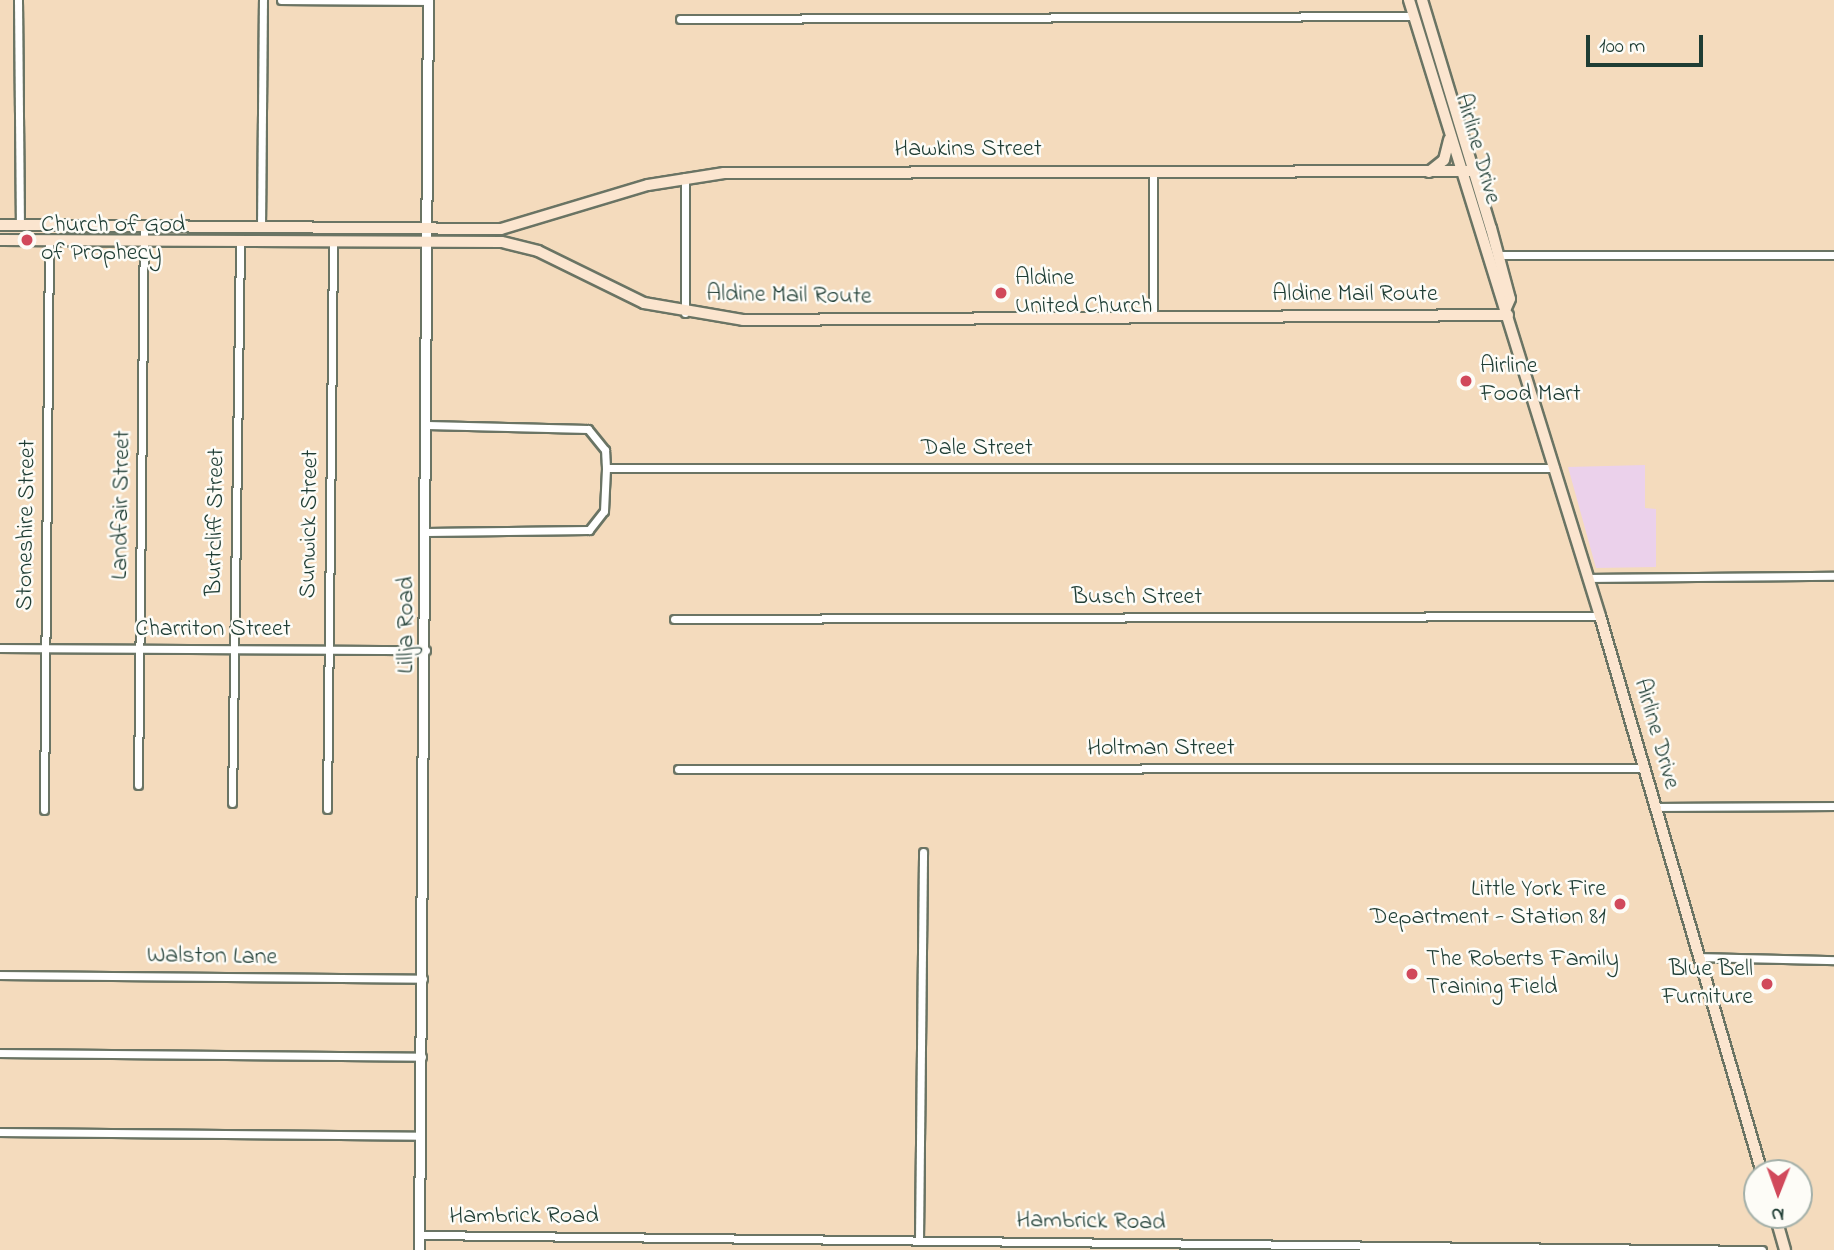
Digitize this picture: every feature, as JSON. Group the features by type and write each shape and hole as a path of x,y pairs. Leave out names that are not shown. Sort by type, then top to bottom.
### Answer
{"main road":[{"name":"Airline Drive","path":"1409,0 1600,616 1758,1159"},
{"name":"Airline Drive","path":"1422,0 1499,255 1510,299 1507,312"},
{"path":"1428,172 1449,150 1450,128"},
{"name":"Hawkins Street","path":"429,228 481,228 528,223 685,177 1475,171"},
{"path":"0,225 429,228"},
{"name":"Aldine Mail Route","path":"0,240 333,241 518,245 619,294 685,313 743,320 1507,312"},
{"path":"1778,1229 1785,1250"}],"street":[{"path":"18,0 20,226"},
{"path":"261,227 264,0"},
{"path":"281,0 428,0"},
{"name":"Lillja Road","path":"419,1250 429,242 428,0"},
{"path":"680,19 1414,16"},
{"path":"1153,172 1153,317"},
{"path":"685,177 685,313"},
{"name":"Landfair Street","path":"138,785 144,226"},
{"name":"Stoneshire Street","path":"44,810 49,240"},
{"name":"Sunwick Street","path":"327,809 333,241"},
{"name":"Burtcliff Street","path":"232,803 240,242"},
{"path":"1499,255 1834,255"},
{"path":"426,532 589,530 604,511 606,468 605,450 588,429 427,425"},
{"name":"Dale Street","path":"606,468 1555,468"},
{"path":"1588,578 1834,576"},
{"name":"Busch Street","path":"674,619 1600,616"},
{"name":"Charriton Street","path":"0,648 426,650"},
{"name":"Holtman Street","path":"678,769 1644,768"},
{"path":"1655,807 1834,806"},
{"path":"919,1239 923,852"},
{"path":"1699,957 1834,960"},
{"name":"Walston Lane","path":"0,975 423,979"},
{"path":"0,1053 422,1057"},
{"path":"0,1132 421,1136"},
{"name":"Hambrick Road","path":"419,1235 1762,1250"}],"shaded area":[{"path":"1645,465 1645,508 1656,509 1656,567 1596,568 1568,467"}],"place":[{"name":"Church of God of Prophecy","path":"27,240"},
{"name":"Aldine United Church","path":"1001,293"},
{"name":"Airline Food Mart","path":"1466,381"},
{"name":"Little York Fire Department - Station 81","path":"1620,904"},
{"name":"The Roberts Family Training Field","path":"1412,974"},
{"name":"Blue Bell Furniture","path":"1767,984"}]}
